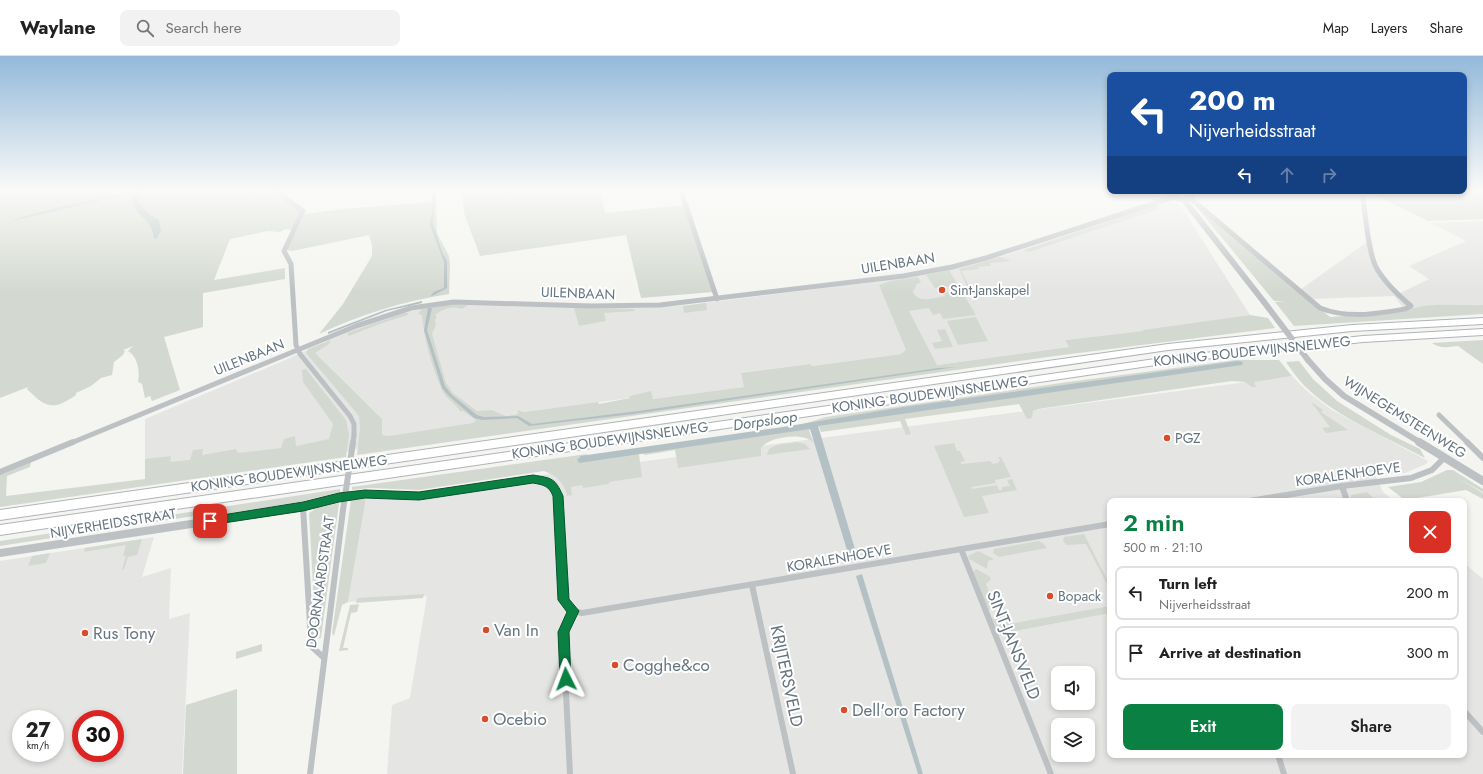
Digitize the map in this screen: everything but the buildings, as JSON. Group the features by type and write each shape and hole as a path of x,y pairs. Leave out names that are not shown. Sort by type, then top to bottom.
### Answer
{"highway":[{"name":"KONING BOUDEWIJNSNELWEG","path":"0,515 1152,349 1264,336 1352,328 1483,321"},
{"name":"KONING BOUDEWIJNSNELWEG","path":"0,530 1176,359 1355,340 1483,332"}],"street":[{"name":"DOORNAARDSTRAAT","path":"297,225 284,250 292,264 295,344 298,350 350,416 354,424 354,435 323,657 310,774"},
{"path":"692,225 716,299"},
{"name":"UILENBAAN","path":"0,472 384,315 411,308 442,303 480,301 636,306 716,299 896,276 960,265 1003,253 1090,225"},
{"name":"WIJNEGEMSTEENWEG","path":"1206,225 1308,360 1325,379 1344,396 1483,482"},
{"path":"1218,225 1320,308 1337,314 1347,315 1406,309 1411,306 1386,282 1374,261 1368,225"},
{"name":"WIJNEGEMSTEENWEG","path":"1439,415 1483,458"},
{"name":"KORALENHOEVE","path":"1268,498 1342,486 1411,478 1432,470 1444,458"},
{"name":"NIJVERHEIDSSTRAAT","path":"0,553 303,507 339,497 365,494 419,496 533,479 548,482 554,486 558,496 563,600 573,611"},
{"path":"1342,486 1346,498"},
{"name":"DOORNAARDSTRAAT","path":"303,507 311,641 312,647 323,657"},
{"name":"KORALENHOEVE","path":"573,611 592,613 1107,525"},
{"name":"SINT-JANSVELD","path":"961,549 1051,774"},
{"name":"KRIJTERSVELD","path":"752,585 793,774"},
{"path":"570,774 563,632 573,611"},
{"path":"1467,713 1483,732"},
{"path":"1279,758 1284,774"}],"shaded area":[{"path":"0,225 295,225 292,230 286,229 280,232 268,231 230,239 214,280 285,268 285,279 203,293 203,327 164,337 180,390 152,401 150,396 145,398 142,384 138,382 138,365 134,357 128,351 133,346 123,350 125,351 123,355 114,362 112,375 101,378 91,386 76,393 76,395 61,403 50,405 45,403 39,400 27,389 28,387 0,398"},
{"path":"150,225 160,225 161,231 157,238 154,239"},
{"path":"299,225 437,225 437,233 449,256 449,294 399,304 351,320 319,334 343,304 372,256 372,245 369,235 292,251 286,250"},
{"path":"430,225 433,225 442,252 447,261 447,288 430,297 434,292 444,288 444,262"},
{"path":"468,225 691,225 713,292 641,298 626,235 480,256"},
{"path":"1098,225 1192,225 1250,315 1144,331 1065,340 1069,347 937,365 901,354 811,366 810,364 741,373 745,387 652,399 650,392 629,396 630,398 524,412 517,411 518,414 506,416 492,410 501,427 357,449 339,454 145,479 145,419 283,361 346,332 404,312 450,304 637,308 679,306 880,281 967,265 1003,256"},
{"path":"1099,225 1112,225 1029,252 1024,250"},
{"path":"1211,225 1219,225 1330,317 1400,312 1416,307 1442,305 1483,305 1483,314 1294,326 1275,302 1285,301 1274,301"},
{"path":"1434,225 1483,225 1483,308 1410,311 1402,306 1394,296 1310,299 1300,290 1367,242 1374,261 1398,294 1429,279 1409,266 1466,241"},
{"path":"1000,257 1011,261 990,263 991,266 961,271 969,286 967,286 959,269"},
{"path":"949,270 976,315 943,319 940,313 933,315 929,308 909,311 937,365 1069,347 1065,340 1143,331 1250,315 1268,318 1275,328 1055,356 357,455 360,427 359,416 306,353 308,349 331,340 329,344 315,353 382,419 382,435 389,436 473,423 476,420 463,411 460,411 443,393 429,353 422,315 418,314 422,309 453,304 468,305 462,309 455,307 448,308 435,315 437,317 435,320 436,325 432,334 446,383 453,393 477,411 492,410 506,416 518,414 517,410 524,412 598,402 599,404 630,398 629,396 651,391 653,399 744,387 741,373 810,364 812,366 901,354 906,350 879,285 890,281 918,277 921,282 917,284 913,292 916,296 923,299 936,298 945,296 944,293 952,290 946,286 935,288 926,275"},
{"path":"422,301 422,303 387,311 328,334 328,332 385,310"},
{"path":"706,303 707,310 684,313 683,306"},
{"path":"428,308 432,308 427,330 445,386 452,395 477,415 484,417 518,416 532,424 638,411 938,368 956,367 634,414 529,426 517,418 482,420 474,418 442,388 424,330"},
{"path":"574,308 633,309 635,311 604,313 606,321 579,326"},
{"path":"404,313 408,313 408,315 349,336 347,333"},
{"path":"976,317 988,341 958,345 947,321"},
{"path":"945,329 953,347 935,349 932,343 942,341 937,330"},
{"path":"1483,340 1483,364 1458,346 1441,347 1432,343"},
{"path":"1236,360 1279,360 1292,376 1254,382 1256,387 1252,387 1245,382 1232,381 1038,409 1033,411 1032,418 1027,419 1019,404 905,419 911,434 906,435 900,421 821,432 819,427 809,430 814,444 810,440 803,438 779,438 765,444 761,448 761,456 678,468 675,450 645,455 643,453 639,454 642,477 583,488 582,485 571,487 572,495 567,496 562,483 553,475 544,471 419,490 369,488 352,490 352,487 587,454 588,456 800,425 826,417 1068,382"},
{"path":"1237,361 1243,362 1242,365 818,426 858,559 850,560 810,429 579,463 577,459 580,458 580,456 783,427 904,407"},
{"path":"1299,361 1313,379 1337,401 1391,435 1420,449 1425,458 1348,418 1319,399 1302,383 1286,362"},
{"path":"306,369 346,420 349,435 346,457 0,507 0,475 31,462 30,467 7,476 6,496 145,479 145,459 171,456 170,462 190,460 193,450 203,449 202,455 236,449 238,453 281,448 284,439 295,436 296,446 329,439 333,424 303,382 302,370"},
{"path":"1292,376 1309,393 1332,410 1428,461 1426,464 1405,473 1375,475 1383,492 1390,498 1107,498 1107,758 1467,758 1467,566 1483,579 1483,774 387,774 392,705 410,698 427,596 348,602 366,498"},
{"path":"1311,402 1323,410 1321,412 1348,430 1326,433 1322,428 1330,427"},
{"path":"797,442 805,444 810,449 767,455 768,451 774,446"},
{"path":"954,443 957,451 960,451 965,461 961,462 961,464 990,461 993,464 1000,461 998,457 1001,457 1011,477 995,480 996,483 971,487 972,489 997,485 999,490 1002,490 1002,487 1010,486 1007,480 1012,479 1017,490 982,496 989,513 964,517 934,446"},
{"path":"1447,470 1453,470 1483,489 1483,492 1457,478 1483,493 1483,499 1466,490 1417,498 1402,498 1388,487 1421,482"},
{"path":"340,489 340,492 299,502 214,516 214,513 0,546 0,541"},
{"path":"1367,492 1373,498 1351,498 1351,495"},
{"path":"366,498 348,602 342,605 334,636 332,633 351,500"},
{"path":"339,503 321,638 316,639 309,513 317,508"},
{"path":"1084,534 1107,579 1107,584 1086,544 1066,545 1063,540 1064,537"},
{"path":"154,537 142,577 171,568 169,619 190,613 182,774 0,774 0,561"},
{"path":"142,539 137,555 128,557 124,569 122,570 126,556 123,556 126,545 84,552 85,548"},
{"path":"1039,541 1047,548 999,557 993,553 994,549"},
{"path":"978,551 994,559 988,561 987,569 969,559 968,556"},
{"path":"50,553 46,563 28,566 32,556"},
{"path":"976,569 989,576 991,579 986,584 994,604 999,606 995,610 988,609 973,572"},
{"path":"862,574 923,774 918,774 856,576"},
{"path":"424,594 423,598 356,603 357,598"},
{"path":"359,604 357,612 351,613 343,648 348,648 348,650 339,651 350,605"},
{"path":"1107,607 1107,614 999,634 992,617 1004,615 1009,624"},
{"path":"262,644 262,651 236,659 236,652"},
{"path":"237,689 237,774 183,774 186,705"}],"place":[{"name":"Sint-Janskapel","path":"942,290"},
{"name":"PGZ","path":"1167,438"},
{"name":"Bopack","path":"1050,596"},
{"name":"Van In","path":"486,630"},
{"name":"Rus Tony","path":"85,633"},
{"name":"Cogghe&co","path":"615,665"},
{"name":"Dell'oro Factory","path":"844,710"},
{"name":"Ocebio","path":"485,719"}],"route":[{"path":"210,521 303,507 339,497 365,494 404,497 533,479 540,479 548,482 554,486 558,496 563,600 573,611 563,632 566,679"}],"water label":[{"name":"Dorpsloop","path":"765,421"}]}
